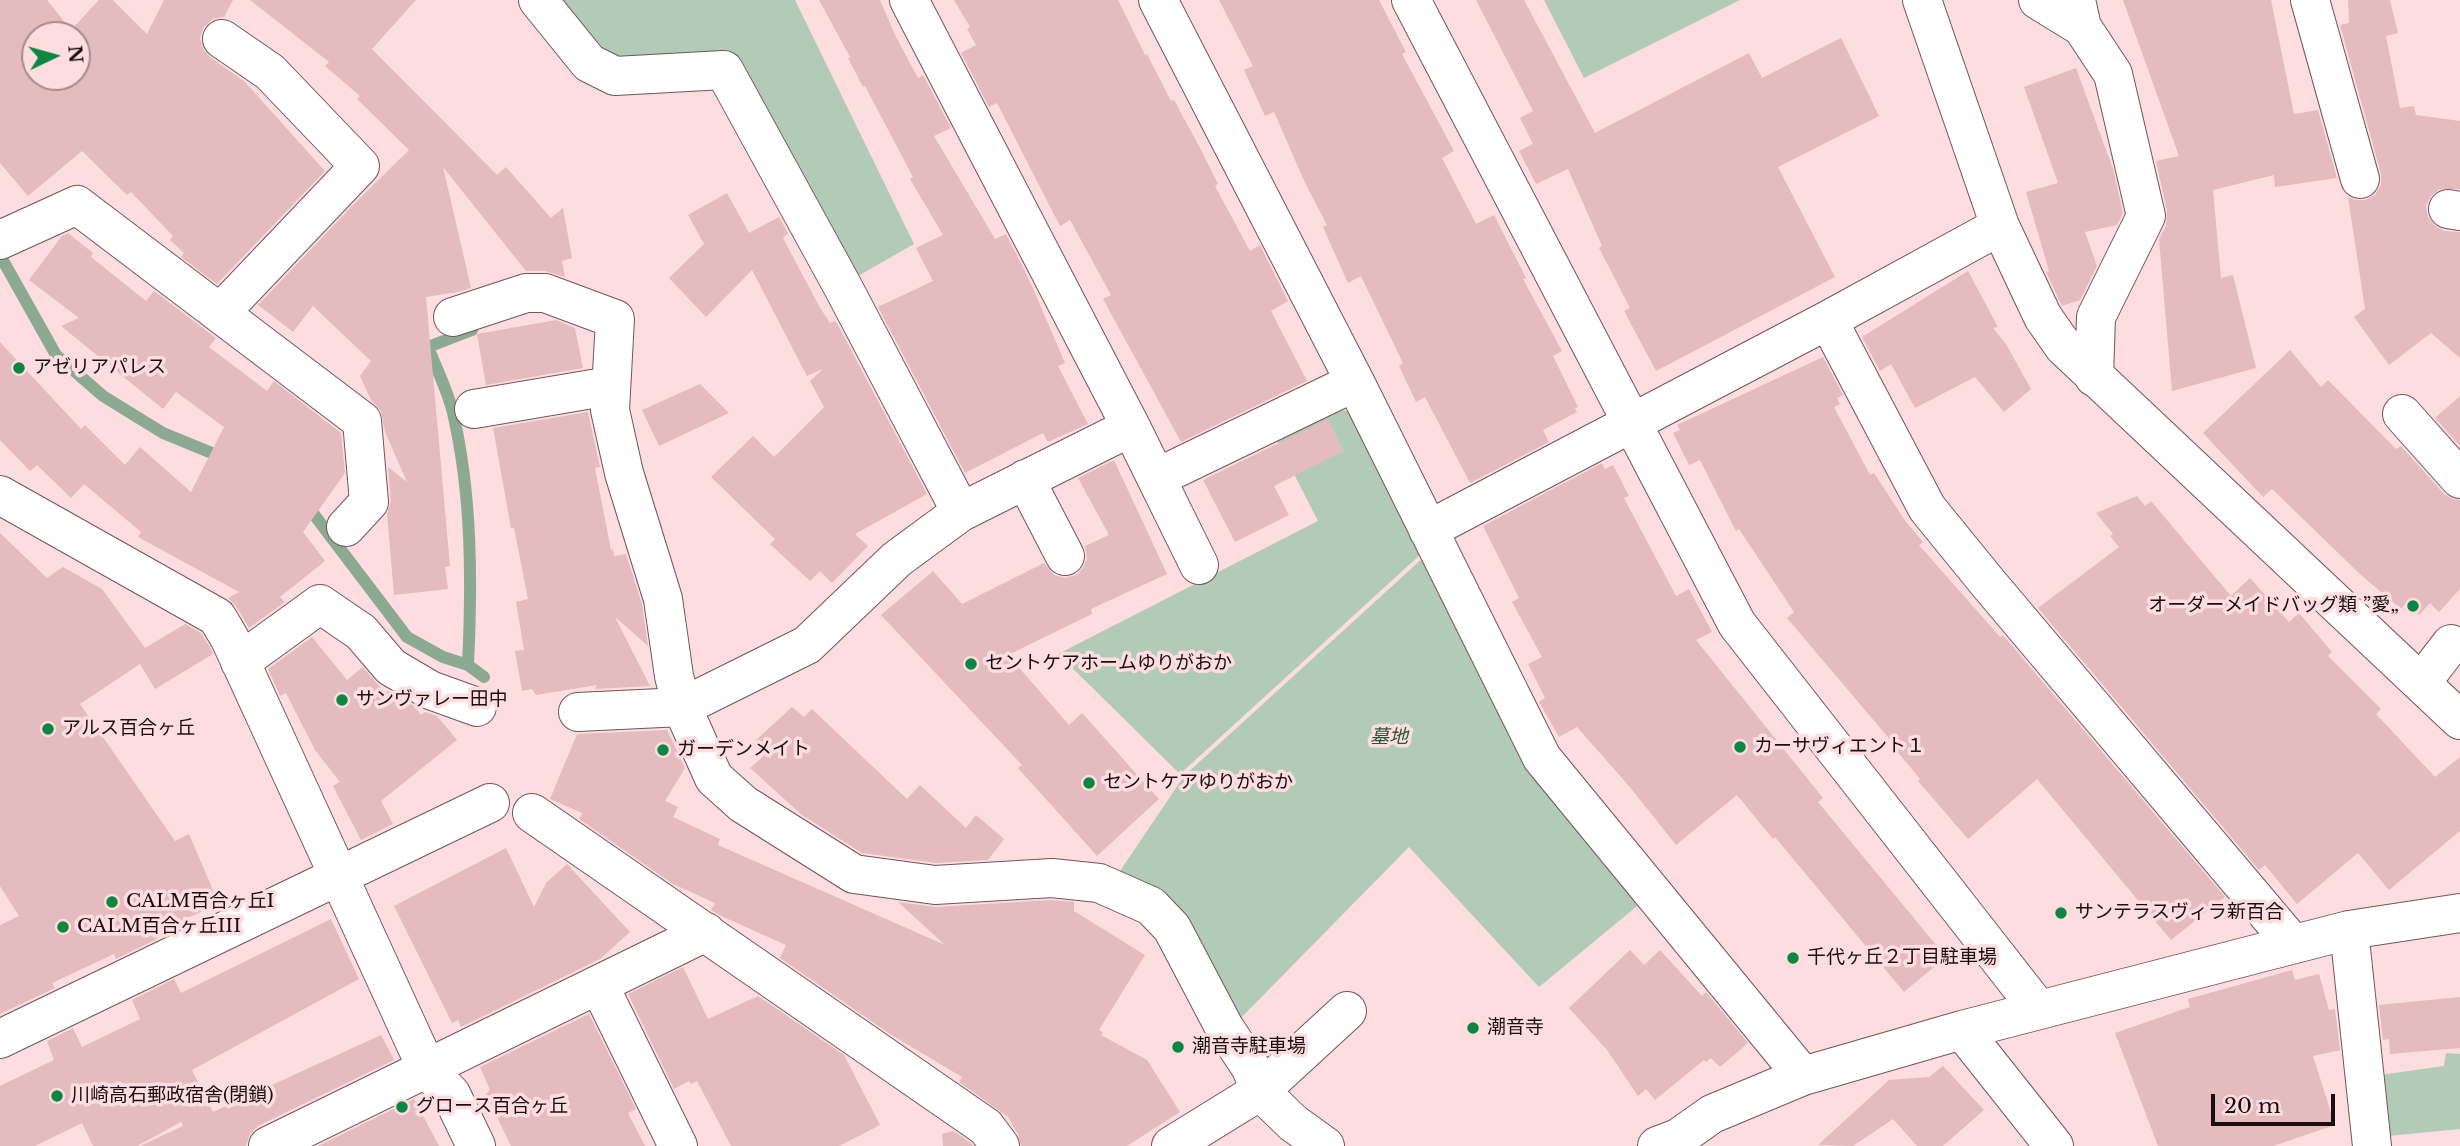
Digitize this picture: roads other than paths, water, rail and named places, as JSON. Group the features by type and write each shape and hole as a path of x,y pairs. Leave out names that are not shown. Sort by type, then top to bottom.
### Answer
{"street":[{"path":"537,0 589,63 615,76 724,70 844,289 961,512"},
{"path":"909,0 1131,427 1199,565"},
{"path":"1158,0 1355,382 1542,758 1803,1076"},
{"path":"1410,0 1737,624 2039,1010"},
{"path":"1922,0 2000,226 2043,317 2064,347 2460,720"},
{"path":"2038,0 2079,13 2113,74 2146,216 2096,317 2094,377"},
{"path":"2310,0 2360,179"},
{"path":"220,313 360,166 270,72 222,39"},
{"path":"0,240 78,205 362,421 369,502 346,527"},
{"path":"1428,530 1828,320 2000,226"},
{"path":"453,317 526,293 545,293 615,319 610,410 624,473 663,599 674,676 682,707 714,778 743,804 854,874 935,885 1052,878 1099,883 1151,906 1172,928 1224,1027 1251,1068 1260,1091 1293,1123 1325,1146"},
{"path":"1828,320 1927,508 2293,944"},
{"path":"1156,478 1355,382"},
{"path":"474,409 610,386"},
{"path":"2402,414 2460,479"},
{"path":"578,712 682,707 807,645 897,559 961,512 1131,427"},
{"path":"1025,479 1065,556"},
{"path":"0,495 217,617 427,1069 451,1094 476,1146"},
{"path":"240,662 320,604 360,632 391,667 430,690 477,707"},
{"path":"2421,683 2451,644"},
{"path":"0,1039 490,803"},
{"path":"532,813 986,1127 1000,1146"},
{"path":"1672,1143 1712,1114 1803,1076 1962,1030 2349,930 2460,913"},
{"path":"2349,930 2372,1146"},
{"path":"268,1146 706,932"},
{"path":"599,985 678,1146"},
{"path":"1171,1146 1260,1091 1347,1011"},
{"path":"1962,1030 2054,1146"}],"waterway":[{"path":"1,257 56,355 103,396 163,433 224,458"},
{"path":"468,665 470,570 464,475 451,405 428,347 472,330"},
{"path":"306,504 407,637 443,657 468,665 484,677"}],"place":[{"name":"アゼリアパレス","path":"19,368"},
{"name":"オーダーメイドバッグ類 ”愛„","path":"2413,606"},
{"name":"セントケアホームゆりがおか","path":"971,664"},
{"name":"サンヴァレー田中","path":"342,700"},
{"name":"アルス百合ヶ丘","path":"48,729"},
{"name":"カーサヴィエント１","path":"1740,747"},
{"name":"ガーデンメイト","path":"663,750"},
{"name":"セントケアゆりがおか","path":"1089,783"},
{"name":"CALM百合ヶ丘I","path":"112,902"},
{"name":"サンテラスヴィラ新百合","path":"2061,913"},
{"name":"CALM百合ヶ丘III","path":"63,927"},
{"name":"千代ヶ丘２丁目駐車場","path":"1793,958"},
{"name":"潮音寺","path":"1473,1028"},
{"name":"潮音寺駐車場","path":"1178,1047"},
{"name":"川崎高石郵政宿舎(閉鎖)","path":"57,1096"},
{"name":"グロース百合ヶ丘","path":"402,1107"}],"park label":[{"name":"墓地","path":"1389,738"}]}
